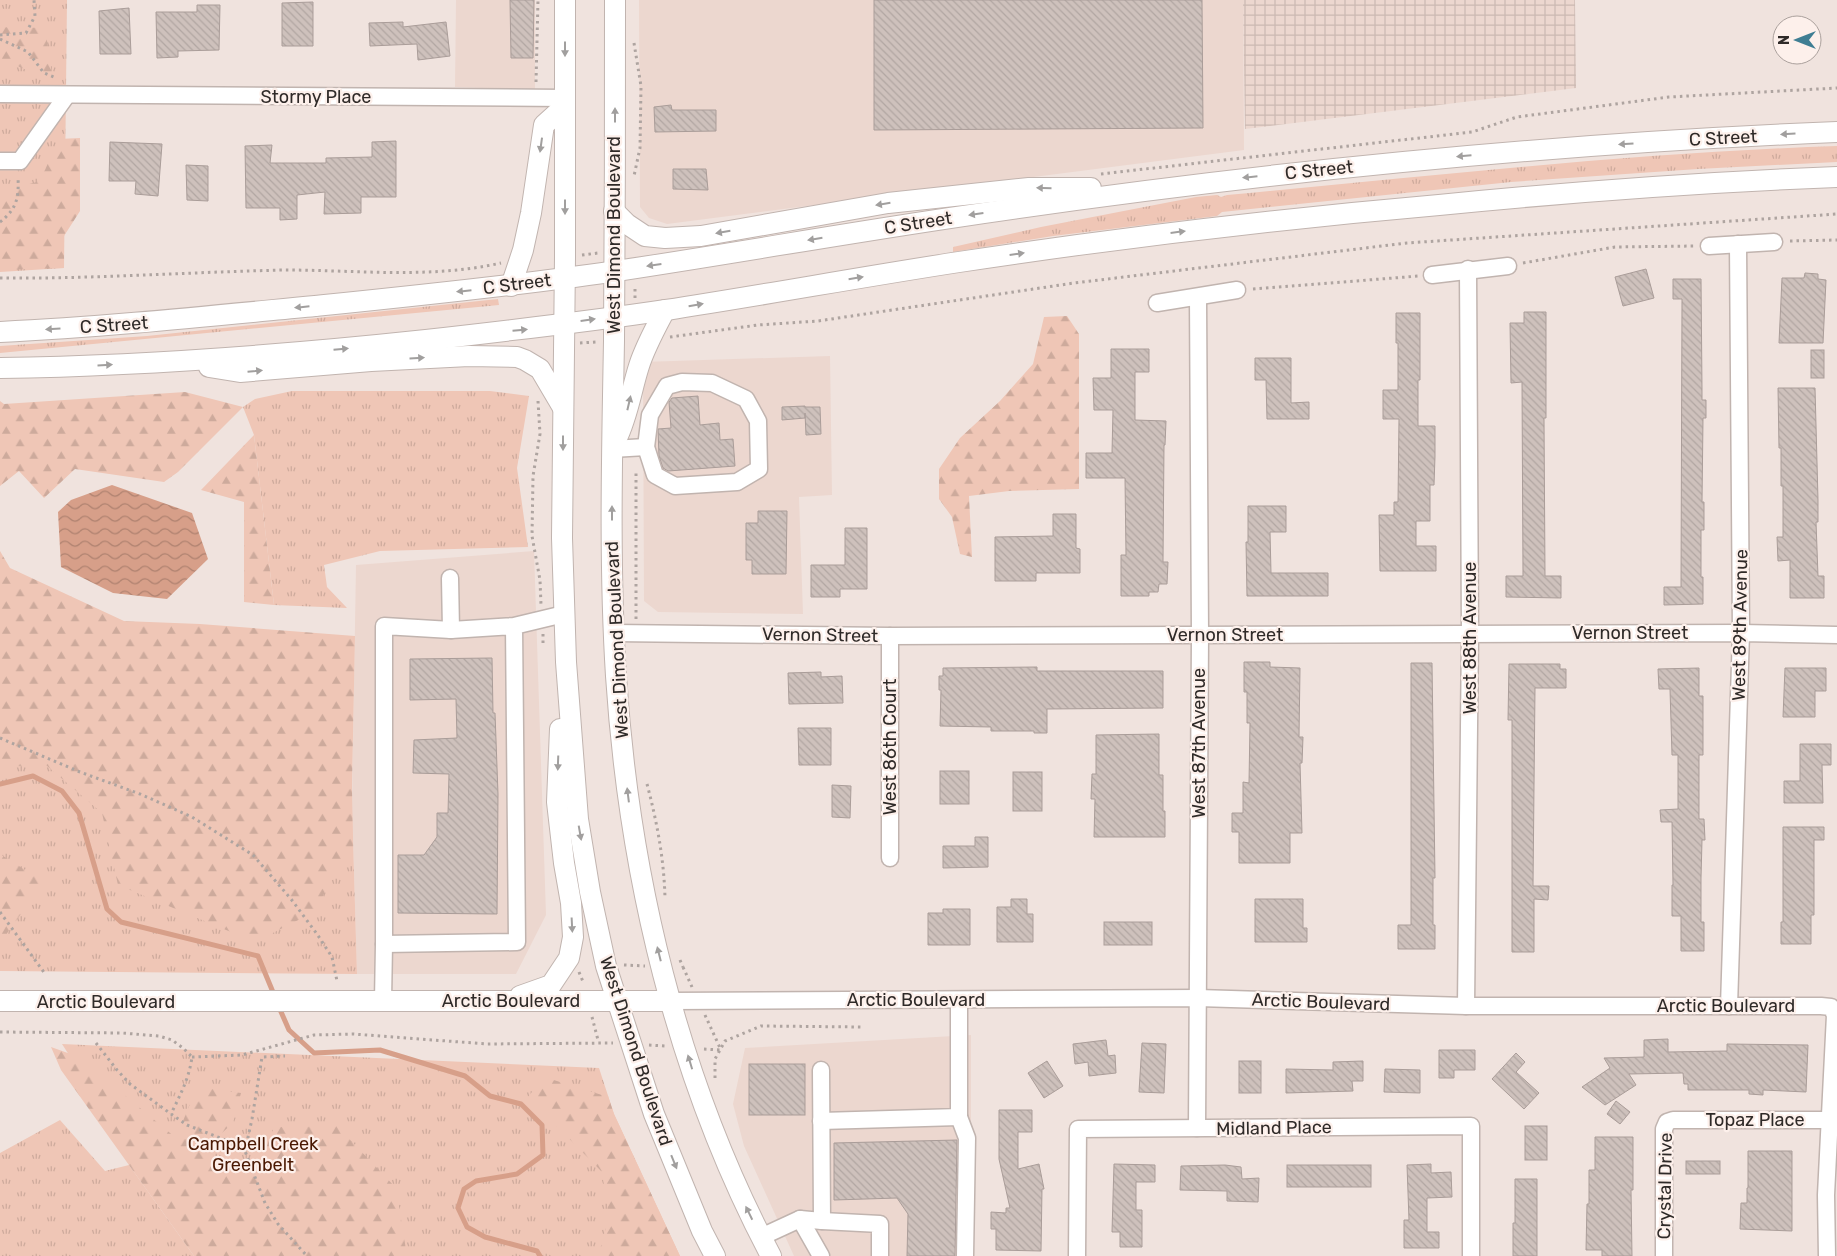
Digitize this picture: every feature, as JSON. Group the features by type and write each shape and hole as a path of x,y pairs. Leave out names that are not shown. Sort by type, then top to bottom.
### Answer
{"main road":[{"name":"West Dimond Boulevard","path":"565,0 562,538 566,662 578,819 592,902 606,966 654,1114 702,1231 715,1256"},
{"name":"West Dimond Boulevard","path":"615,0 612,572 620,725 633,831 650,920 671,1001 701,1098 747,1210 771,1256"},
{"path":"511,286 523,250 531,214 544,126 565,102"},
{"name":"C Street","path":"0,332 155,322 511,286 614,272 950,218 1243,178 1480,155 1662,141 1837,132"},
{"path":"0,368 172,361 362,347 564,324 665,310 959,262 1093,243 1243,225 1390,209 1572,193 1837,177"},
{"path":"614,212 645,236 665,238 701,236 888,203 1029,188 1163,189"},
{"path":"612,449 626,418 645,348 665,310"},
{"path":"172,361 240,372 371,361 450,357 517,358 525,360 540,369 563,408"},
{"path":"508,1001 551,985 569,958 573,937 571,903 556,802 558,741 566,662"},
{"name":"Arctic Boulevard","path":"0,1001 671,1001"}],"street":[{"name":"Stormy Place","path":"0,94 64,87 565,102"},
{"path":"0,161 20,161 64,87"},
{"path":"1709,246 1774,242"},
{"name":"West 89th Avenue","path":"1729,1006 1741,633 1738,244"},
{"path":"1432,275 1468,269 1508,266"},
{"name":"West 88th Avenue","path":"1466,1006 1470,634 1468,269"},
{"path":"1157,303 1198,298 1237,290"},
{"name":"West 87th Avenue","path":"1197,1128 1200,635 1198,298"},
{"path":"682,382 712,383 746,399 758,421 759,469 737,482 674,486 655,475 641,448 650,415 667,386 682,382"},
{"path":"612,449 641,448"},
{"path":"450,578 451,630"},
{"path":"383,1001 384,626 451,630 514,626 564,614"},
{"path":"384,944 517,942 514,626"},
{"name":"Vernon Street","path":"614,632 890,636 1741,633 1837,635"},
{"name":"West 86th Court","path":"890,636 890,858"},
{"name":"Arctic Boulevard","path":"671,1001 1198,998 1466,1006 1821,1006 1831,1007 1835,1015 1836,1025"},
{"path":"959,1000 959,1118 967,1138 965,1256"},
{"path":"1827,1256 1832,1198 1836,1025"},
{"path":"820,1070 822,1220"},
{"name":"Topaz Place","path":"1668,1115 1834,1120"},
{"name":"Crystal Drive","path":"1664,1256 1664,1129 1668,1115"},
{"path":"821,1122 959,1118"},
{"name":"Midland Place","path":"1076,1256 1078,1129 1471,1126 1471,1256"},
{"path":"761,1237 800,1219 880,1224 880,1256"},
{"path":"800,1219 821,1256"}],"path":[{"path":"0,37 26,33 34,16 34,0"},
{"path":"536,75 538,0"},
{"path":"633,35 642,86 640,148 633,182"},
{"path":"0,37 28,52 44,72 64,87"},
{"path":"1095,175 1472,132 1517,118 1669,97 1837,88"},
{"path":"0,222 10,215 19,195 18,170 20,161"},
{"path":"669,338 758,325 818,321 1074,283 1407,243 1837,214"},
{"path":"1774,242 1837,240"},
{"path":"1508,266 1615,247 1709,246"},
{"path":"565,256 614,251"},
{"path":"0,278 286,270 366,273 472,269 501,263 506,255"},
{"path":"634,314 636,267"},
{"path":"1237,290 1432,275"},
{"path":"537,396 540,434 533,476 532,536 540,580 543,643"},
{"path":"635,633 637,606 635,526 641,448"},
{"path":"0,738 80,772 140,794 192,818 253,856 317,934 332,957 337,981"},
{"path":"645,777 655,814 664,871 666,906"},
{"path":"0,912 46,975"},
{"path":"679,959 683,967"},
{"path":"0,1032 122,1033 159,1036 172,1040 192,1057 242,1055 314,1035 353,1034 487,1044 603,1042 721,1050 725,1041 761,1026 864,1027"},
{"path":"96,1043 130,1084 171,1114 187,1125 228,1141 245,1151"},
{"path":"285,1056 262,1057 245,1151 265,1203 278,1224 307,1256"},
{"path":"171,1114 190,1072 192,1057"}],"shaded area":[{"path":"456,0 535,0 535,90 455,87"},
{"path":"639,0 1243,0 1244,150 667,224 649,218 640,207"},
{"path":"1243,0 1575,0 1576,88 1245,129"},
{"path":"830,356 832,495 799,497 803,614 658,612 644,601 643,362"},
{"path":"534,551 546,915 516,974 357,974 352,804 356,565"},
{"path":"971,1035 971,1256 794,1256 744,1146 733,1104 745,1048"}],"green space":[{"path":"0,0 67,0 64,268 0,272"},
{"path":"0,0 29,0 29,4 0,4"},
{"path":"0,27 45,27 53,81 36,77 33,73 0,58"},
{"path":"80,138 80,211 64,236 64,268 0,270 0,190 37,182 45,170 58,139"},
{"path":"1837,146 1837,162 1698,169 1511,182 1222,212 1217,216 1053,236 953,252 953,247 1041,227 1196,197 1217,195 1221,197 1455,173 1608,160 1761,149"},
{"path":"498,299 499,305 0,353 0,346 147,336"},
{"path":"1067,316 1079,334 1079,489 1009,491 969,496 972,557 960,554 952,517 939,499 939,469 960,438 1000,401 1033,364 1044,317"},
{"path":"292,391 490,391 529,396 517,468 528,547 380,551 324,565 327,587 347,608 274,605 254,435 243,407 255,399"},
{"path":"185,392 243,407 178,472 164,482 75,469 44,498 19,471 0,486 0,401 4,404"},
{"path":"254,435 274,605 244,602 244,502 201,490"},
{"path":"0,551 10,568 124,621 200,624 355,636 352,787 353,857 329,883 316,911 255,942 118,885 102,813 46,765 0,767"},
{"path":"0,600 352,804 357,974 0,971"},
{"path":"0,854 44,882 0,943"},
{"name":"Campbell Creek Greenbelt","path":"62,1044 599,1068 614,1114 680,1256 198,1256"},
{"path":"51,1047 79,1057 176,1138 197,1087 241,1093 233,1123 205,1148 236,1175 258,1170 274,1127 337,1126 396,1188 407,1256 194,1256 61,1070"},
{"path":"544,1077 608,1096 614,1114 680,1256 598,1256 609,1218 602,1172 528,1097"},
{"path":"60,1120 105,1171 129,1165 194,1256 0,1256 0,1153"}],"water":[{"path":"112,485 192,513 208,559 167,599 113,593 61,567 58,512 71,500"}],"building":[{"path":"510,0 534,0 533,58 511,58"},
{"path":"874,0 1202,0 1203,128 874,130"},
{"path":"313,2 313,46 282,46 282,3"},
{"path":"197,5 220,5 219,50 178,51 178,57 157,58 156,12 197,12"},
{"path":"129,8 131,54 100,54 99,11"},
{"path":"403,22 403,27 446,22 450,56 418,60 417,44 370,46 369,23"},
{"path":"671,105 672,110 716,110 716,131 655,132 654,107"},
{"path":"396,141 396,197 361,197 361,213 324,214 325,192 297,195 297,219 280,220 280,208 246,208 245,146 272,145 270,163 326,163 326,158 372,157 372,142"},
{"path":"110,142 162,144 158,196 135,194 136,181 109,181"},
{"path":"186,165 208,166 208,201 187,200"},
{"path":"673,169 706,169 708,190 673,189"},
{"path":"1646,269 1654,298 1623,306 1615,277"},
{"path":"1805,273 1818,274 1818,279 1826,280 1823,343 1779,343 1782,278 1804,278"},
{"path":"1673,279 1701,279 1702,400 1706,400 1706,418 1703,418 1702,502 1704,502 1704,530 1701,530 1703,604 1664,605 1664,587 1681,587 1682,299 1673,299"},
{"path":"1524,312 1546,312 1546,418 1544,418 1545,576 1561,576 1561,598 1506,597 1506,576 1523,576 1522,382 1511,383 1510,323 1524,323"},
{"path":"1396,313 1420,313 1418,426 1435,426 1435,456 1434,485 1430,485 1430,521 1416,521 1416,546 1436,546 1436,571 1380,571 1379,515 1394,515 1394,502 1398,502 1399,419 1383,419 1383,390 1398,390"},
{"path":"1111,349 1149,349 1149,372 1135,372 1135,420 1166,421 1163,562 1168,562 1167,584 1159,584 1158,592 1149,592 1149,596 1121,596 1121,555 1126,555 1125,478 1086,478 1086,453 1112,453 1113,410 1094,410 1093,378 1111,378"},
{"path":"1811,350 1824,350 1824,378 1811,378"},
{"path":"1255,358 1291,358 1291,403 1309,402 1309,419 1267,419 1266,380 1255,380"},
{"path":"1778,388 1815,388 1818,576 1824,576 1824,598 1790,598 1790,560 1778,561 1777,537 1783,537 1783,486 1781,486 1781,448 1779,448"},
{"path":"698,396 700,425 719,423 720,440 733,439 735,466 668,471 663,468 659,456 658,429 671,428 669,402 672,398"},
{"path":"782,407 820,407 821,434 806,435 805,413 805,418 782,420"},
{"path":"1248,506 1286,506 1286,532 1270,532 1271,573 1328,573 1328,596 1247,596 1246,542 1248,542"},
{"path":"758,511 787,511 786,574 752,574 752,560 746,560 746,523 758,523"},
{"path":"1053,514 1076,514 1076,548 1080,549 1080,573 1036,573 1036,581 995,581 995,537 1053,536"},
{"path":"845,528 867,528 867,589 840,589 840,597 811,597 811,565 845,565"},
{"path":"492,658 498,794 497,914 398,913 398,855 424,855 437,837 437,813 448,813 449,774 413,773 414,740 457,738 456,699 410,700 410,659"},
{"path":"1244,662 1270,662 1270,667 1300,668 1299,737 1303,737 1302,763 1300,763 1302,833 1290,833 1290,863 1239,863 1239,832 1232,832 1232,813 1243,813 1243,782 1249,783 1250,723 1247,723 1247,692 1244,692"},
{"path":"1411,663 1432,663 1435,878 1433,878 1433,925 1435,925 1435,949 1398,949 1398,925 1411,925"},
{"path":"1509,664 1560,664 1560,669 1566,669 1566,688 1535,688 1533,886 1549,886 1548,900 1534,899 1534,952 1512,952 1512,720 1508,720"},
{"path":"1037,667 1037,671 1163,671 1163,708 1047,709 1047,733 1034,733 1034,731 991,731 991,727 940,726 941,690 939,690 939,676 943,676 943,668"},
{"path":"1699,668 1699,696 1703,696 1703,755 1699,755 1699,819 1704,819 1705,840 1702,840 1701,878 1701,922 1704,922 1704,951 1681,951 1681,916 1672,916 1672,822 1661,822 1660,810 1678,809 1678,755 1672,755 1670,689 1659,689 1658,669"},
{"path":"1785,668 1826,668 1826,691 1815,691 1815,717 1783,717"},
{"path":"821,672 821,677 842,676 843,703 789,704 788,673"},
{"path":"798,728 831,728 831,765 799,765"},
{"path":"1159,734 1159,775 1163,775 1165,837 1094,837 1095,799 1091,799 1092,774 1096,774 1096,735"},
{"path":"1800,744 1831,744 1831,765 1822,765 1823,803 1784,803 1784,781 1800,781"},
{"path":"940,771 969,771 969,804 940,804"},
{"path":"1013,772 1042,772 1042,811 1013,811"},
{"path":"832,785 851,786 850,818 832,817"},
{"path":"1783,827 1824,827 1824,840 1814,840 1814,915 1811,915 1811,944 1781,944 1781,922 1783,922"},
{"path":"975,837 988,837 988,867 943,868 943,846 975,846"},
{"path":"1011,899 1027,899 1027,914 1033,914 1033,942 997,942 997,907 1011,907"},
{"path":"1255,899 1303,899 1303,928 1307,928 1307,942 1255,942"},
{"path":"943,909 970,909 970,945 928,945 928,913 943,913"},
{"path":"1104,922 1152,922 1152,945 1104,945"},
{"path":"1668,1039 1668,1052 1727,1051 1727,1044 1808,1045 1806,1092 1763,1090 1763,1095 1749,1094 1749,1090 1688,1090 1688,1084 1684,1084 1683,1073 1629,1074 1636,1085 1605,1105 1582,1087 1610,1068 1604,1058 1644,1057 1644,1040"},
{"path":"1106,1040 1108,1056 1115,1055 1116,1073 1089,1076 1088,1062 1075,1064 1073,1044"},
{"path":"1142,1043 1166,1044 1164,1093 1139,1092"},
{"path":"1439,1050 1475,1050 1475,1070 1454,1070 1454,1078 1439,1078"},
{"path":"1516,1053 1525,1062 1516,1072 1539,1093 1524,1109 1492,1079"},
{"path":"1047,1061 1063,1086 1044,1098 1028,1073"},
{"path":"1239,1061 1261,1061 1261,1093 1239,1093"},
{"path":"1363,1061 1363,1081 1352,1081 1353,1091 1286,1093 1286,1069 1333,1070 1333,1062"},
{"path":"749,1064 805,1064 805,1115 749,1115"},
{"path":"1385,1069 1420,1070 1420,1093 1384,1092"},
{"path":"1616,1101 1630,1112 1620,1124 1607,1114"},
{"path":"999,1110 1032,1110 1032,1132 1018,1132 1018,1169 1039,1164 1044,1189 1042,1189 1041,1251 996,1250 996,1229 991,1229 991,1212 1006,1213 1006,1208 1010,1208 999,1159"},
{"path":"1525,1126 1547,1126 1547,1160 1525,1160"},
{"path":"1595,1137 1633,1137 1633,1190 1631,1190 1632,1256 1602,1256 1602,1250 1586,1250 1589,1170 1595,1170"},
{"path":"957,1140 955,1256 907,1256 908,1214 897,1198 834,1200 834,1143"},
{"path":"1748,1151 1792,1151 1792,1231 1740,1229 1741,1203 1747,1203"},
{"path":"1686,1161 1720,1161 1720,1174 1686,1174"},
{"path":"1114,1164 1155,1165 1155,1182 1136,1182 1136,1210 1142,1210 1142,1247 1120,1247 1120,1232 1112,1232"},
{"path":"1431,1164 1431,1173 1451,1172 1452,1197 1427,1198 1427,1232 1439,1232 1439,1248 1404,1248 1404,1220 1409,1220 1407,1165"},
{"path":"1225,1165 1241,1167 1242,1179 1259,1178 1258,1202 1227,1201 1227,1191 1180,1190 1181,1166"},
{"path":"1287,1165 1371,1165 1371,1187 1287,1187"},
{"path":"1515,1179 1537,1179 1537,1256 1513,1256"}],"waterway":[{"path":"0,784 33,776 62,791 79,813 107,909 121,922 258,956 275,997"},
{"path":"278,1005 289,1030 314,1053 380,1050 465,1076 490,1096 521,1104 542,1125 543,1155 517,1174 476,1181 464,1189 458,1208 467,1227 485,1237 537,1251 540,1256"}]}
